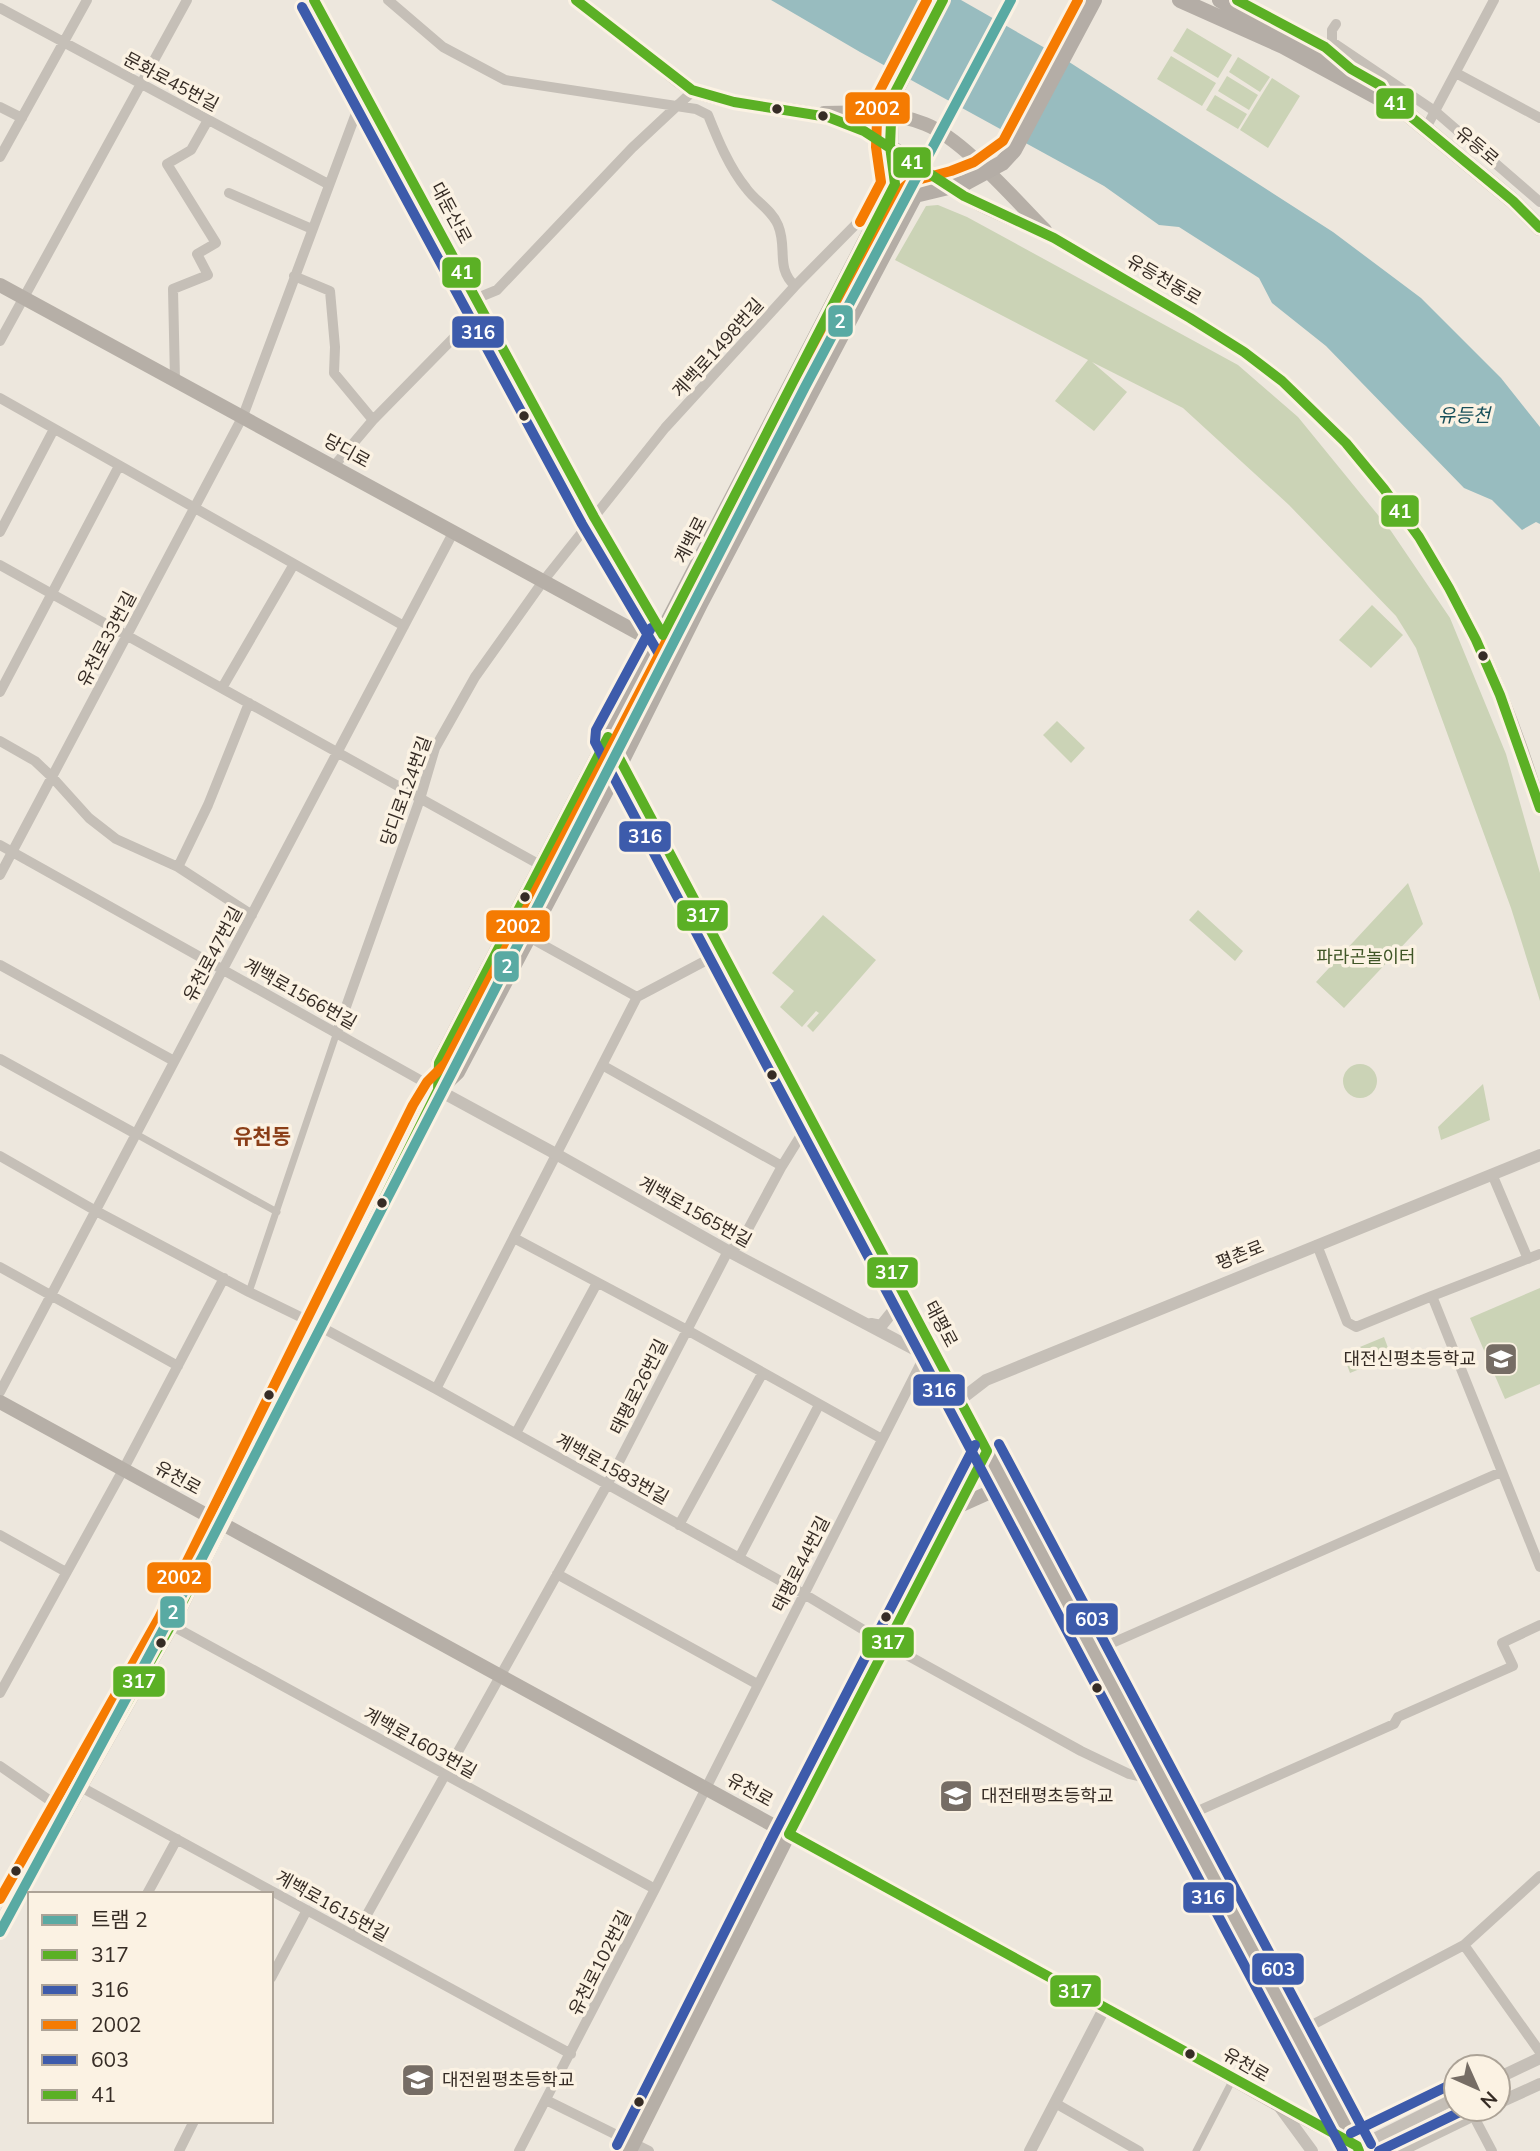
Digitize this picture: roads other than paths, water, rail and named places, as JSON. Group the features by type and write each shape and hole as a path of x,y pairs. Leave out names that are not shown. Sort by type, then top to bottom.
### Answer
{"main road":[{"name":"대둔산로","path":"314,0 661,639"},
{"name":"유등천동로","path":"576,0 693,91 747,105 804,113 845,123 866,133 890,146 947,187 1054,238 1233,344 1282,380 1328,422 1362,459 1406,516 1442,572 1493,676 1540,808"},
{"name":"계백로","path":"438,1090 439,1063 895,184 890,146 892,98 943,0"},
{"name":"계백로","path":"0,1927 171,1625 438,1090 457,1072 915,195 965,183 1002,163 1014,150 1094,0"},
{"path":"1180,0 1283,46"},
{"path":"1203,0 1283,46"},
{"name":"유등로","path":"1220,0 1381,86 1387,97 1513,201 1540,229"},
{"path":"1237,0 1325,47 1351,69"},
{"name":"유등로","path":"1283,46 1378,98 1387,97"},
{"path":"866,133 881,107 892,98"},
{"path":"804,113 890,114 926,124 952,140 1054,238"},
{"name":"당디로","path":"0,285 544,580 661,639 675,653"},
{"name":"태평로","path":"608,737 900,1286 931,1356 960,1400 1297,2033 1355,2149"},
{"name":"유천로","path":"0,1402 251,1537 1105,2007 1355,2149"},
{"path":"632,2147 789,1834 987,1451"},
{"path":"959,1506 988,1493 1011,1496"}],"street":[{"path":"0,157 87,0"},
{"path":"0,341 187,0"},
{"path":"388,0 443,47 505,80 696,109 708,115 745,188 778,225 783,248 782,265 786,277 795,286"},
{"path":"1426,128 1493,0"},
{"name":"문화로45번길","path":"0,8 328,184"},
{"path":"1335,24 1332,43 1436,112 1540,202"},
{"path":"1456,73 1540,118"},
{"path":"334,466 478,304 497,290 632,148 693,91"},
{"name":"유천로33번길","path":"0,875 243,416 364,92"},
{"path":"0,107 22,118"},
{"path":"175,380 173,289 208,275 197,254 216,243 167,164 191,150 208,120"},
{"path":"229,193 312,229"},
{"name":"계백로1498번길","path":"594,517 665,428 795,286 873,207"},
{"path":"294,276 330,291 335,347 334,373 373,420"},
{"path":"0,398 404,626"},
{"path":"0,533 54,429"},
{"path":"0,692 120,466"},
{"path":"544,580 594,517"},
{"name":"유천로47번길","path":"0,1392 454,531"},
{"path":"222,688 294,564"},
{"path":"0,565 560,876"},
{"name":"당디로124번길","path":"337,1032 420,799 435,748 468,689 544,580"},
{"path":"178,867 208,805 248,704"},
{"path":"0,741 35,761 89,818 116,839 178,867 252,915"},
{"name":"계백로1566번길","path":"0,845 438,1090"},
{"path":"527,936 637,997"},
{"path":"436,1390 637,997 722,952"},
{"path":"0,965 174,1061"},
{"path":"249,1292 337,1032"},
{"path":"0,1059 277,1212"},
{"path":"602,1065 782,1166"},
{"name":"계백로1565번길","path":"438,1090 728,1251 931,1356"},
{"name":"태평로26번길","path":"355,1936 607,1485 728,1251 740,1244 811,1119"},
{"name":"평촌로","path":"960,1400 986,1380 1540,1155"},
{"name":"계백로1583번길","path":"0,1156 96,1211 319,1326 516,1433 1081,1751 1129,1774 1163,1782"},
{"path":"1492,1174 1528,1259"},
{"path":"514,1238 687,1330 882,1439"},
{"path":"1317,1245 1347,1322 1356,1327 1540,1254"},
{"path":"0,1267 178,1367"},
{"path":"0,1693 123,1470 224,1278"},
{"path":"516,1433 597,1283"},
{"path":"868,1324 881,1326 897,1306 900,1286"},
{"path":"1432,1296 1540,1567"},
{"name":"태평로44번길","path":"706,1788 882,1439 931,1356"},
{"path":"679,1525 762,1374"},
{"path":"739,1558 819,1405"},
{"path":"1094,1651 1501,1472"},
{"path":"1,1537 66,1572"},
{"path":"557,1574 757,1684"},
{"name":"계백로1603번길","path":"171,1625 655,1889"},
{"path":"1182,1818 1394,1724 1398,1717 1513,1666 1502,1643 1540,1625"},
{"path":"0,1766 65,1811"},
{"name":"계백로1615번길","path":"79,1786 571,2054"},
{"name":"유천로102번길","path":"519,2151 706,1788"},
{"path":"148,1892 177,1839"},
{"path":"1297,2033 1464,1945 1540,1876"},
{"path":"273,1974 307,1910"},
{"path":"1464,1945 1540,2052"},
{"path":"1030,2151 1105,2007"},
{"path":"1512,2071 1540,2058"},
{"path":"1196,2151 1233,2079"},
{"path":"1512,2097 1540,2084"},
{"path":"546,2099 632,2147 649,2151"},
{"path":"1055,2103 1139,2151"},
{"path":"1279,2105 1312,2151"},
{"path":"1355,2149 1442,2105"},
{"path":"179,2151 193,2123"},
{"path":"1400,2151 1457,2123"},
{"path":"1477,2123 1492,2151"}],"water":[{"name":"유등천","path":"771,0 961,0 1066,60 1333,232 1421,298 1501,378 1540,427 1540,524 1536,522 1522,530 1492,500 1464,488 1326,346 1272,303 1259,278 1179,227 1159,225 1104,186"}],"tram line":[{"name":"2","path":"0,1932 203,1556 805,387 1011,0"}],"place":[{"name":"대전신평초등학교","path":"1501,1359"},
{"name":"대전태평초등학교","path":"956,1796"},
{"name":"대전원평초등학교","path":"418,2080"}],"district":[{"name":"유천동","path":"262,1137"}],"park label":[{"name":"파라곤놀이터","path":"1366,957"}]}
